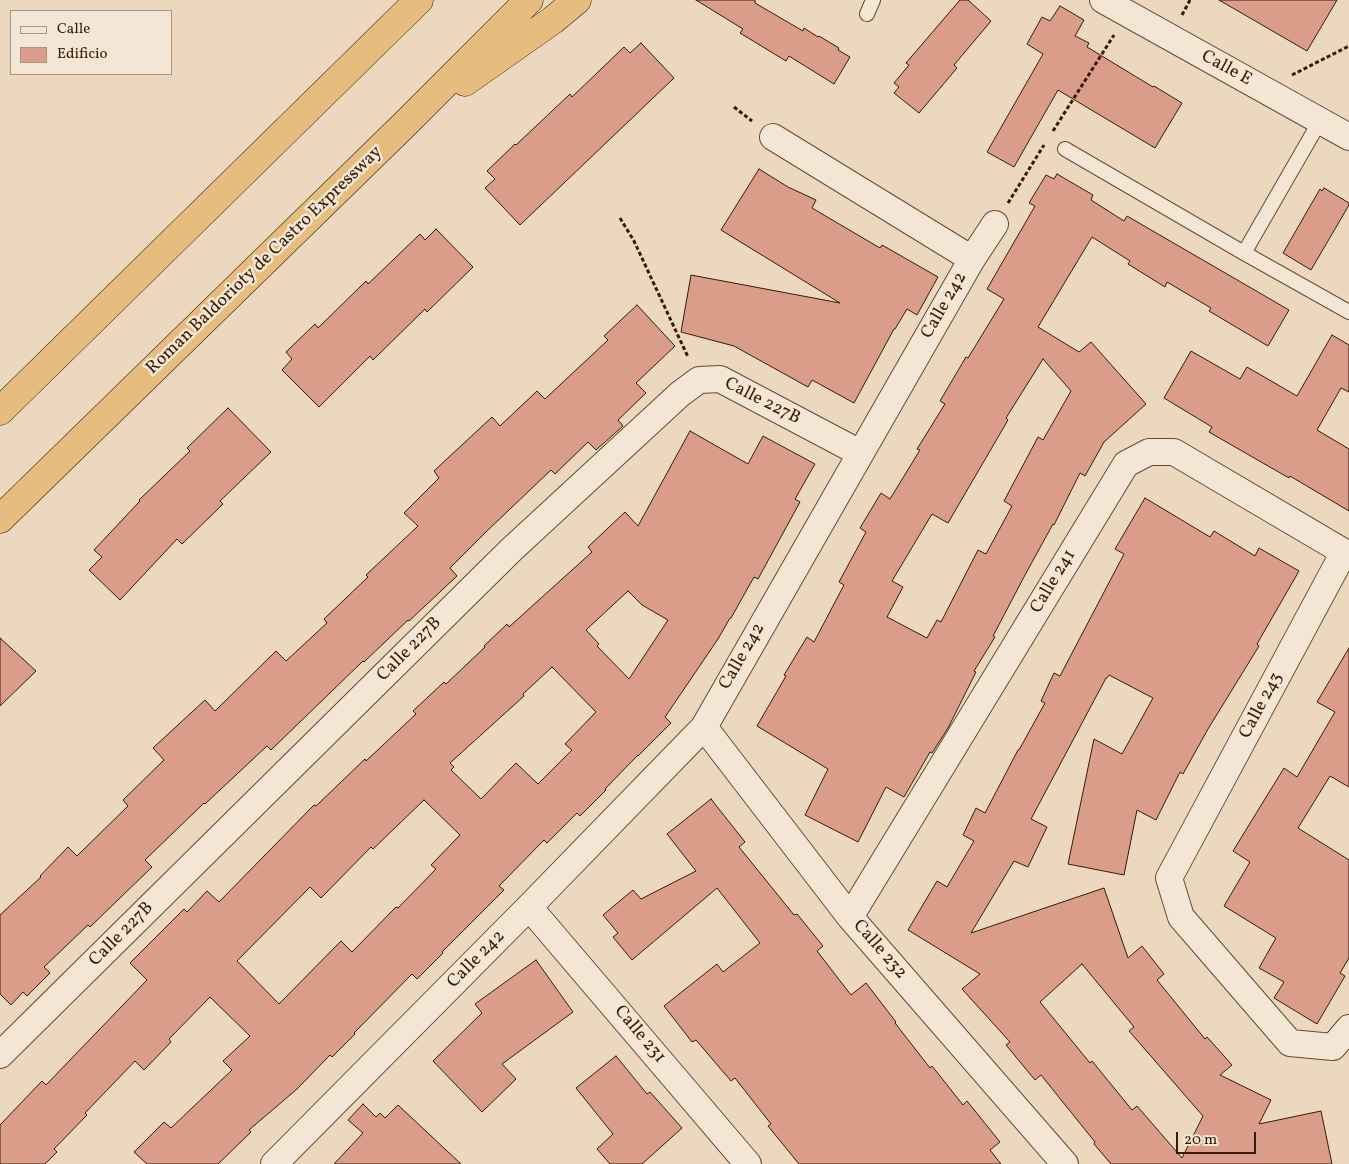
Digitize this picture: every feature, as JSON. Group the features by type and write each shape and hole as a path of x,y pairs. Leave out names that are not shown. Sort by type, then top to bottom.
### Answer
{"highway":[{"path":"0,411 419,0"},
{"name":"Roman Baldorioty de Castro Expressway","path":"0,519 406,123 528,0"},
{"path":"406,123 553,20 577,0"}],"street":[{"name":"Calle E","path":"1103,0 1349,137"},
{"name":"Calle 242","path":"274,1164 529,907 704,727 972,259 773,137"},
{"path":"972,259 995,224"},
{"name":"Calle 227B","path":"0,1055 510,550 680,394 699,380 720,379 860,453"},
{"name":"Calle 241","path":"850,917 1126,464 1149,452 1174,452 1346,554"},
{"name":"Calle 243","path":"1346,554 1169,878 1181,917 1290,1043 1333,1047 1349,1028"},
{"name":"Calle 232","path":"704,727 850,917 1065,1164"},
{"name":"Calle 231","path":"529,907 748,1164"}],"lane":[{"path":"867,14 873,0"},
{"path":"1244,253 1320,121"},
{"path":"1065,149 1349,312"}],"path":[{"path":"1053,131 1127,13"},
{"path":"1273,95 1284,78 1349,46"},
{"path":"995,224 1048,140"},
{"path":"620,218 634,241 699,380"}],"building":[{"path":"696,0 755,0 755,3 803,31 804,28 819,36 850,57 834,84 789,56 786,61 740,33 743,29"},
{"path":"960,0 968,0 991,21 954,65 957,68 919,113 894,93 899,87 894,83 909,65 906,63"},
{"path":"1219,0 1337,0 1307,51"},
{"path":"1060,6 1084,20 1075,36 1089,43 1087,47 1182,103 1155,148 1058,90 1014,167 987,152 1043,54 1027,44 1042,17 1050,21"},
{"path":"641,43 674,78 520,225 485,188 495,179 487,171 570,94 572,97 624,47 630,53"},
{"path":"759,169 788,187 816,200 812,208 880,248 882,245 938,277 917,315 907,309 894,329 854,403 812,380 808,387 734,346 681,332 691,275 840,303 721,230"},
{"path":"1057,174 1093,195 1091,200 1124,221 1127,216 1289,310 1268,346 1209,311 1211,308 1167,282 1165,287 1128,264 1130,261 1092,237 1038,327 1079,352 1091,342 1146,404 1104,442 1085,476 1080,473 1054,525 993,636 995,637 974,671 976,672 948,728 932,753 930,752 904,797 886,787 858,842 805,815 828,769 757,726 807,637 814,642 844,585 839,582 866,532 860,528 881,493 890,499 920,450 917,449 945,404 940,401 1004,299 987,289 1035,206 1029,203 1046,175 1054,179","holes":["1043,359 1071,391 1043,440 1038,437 1004,501 1012,506 986,554 978,550 941,622 937,620 927,638 887,617 903,587 892,581 932,514 948,523 1008,420 1006,418"]},
{"path":"1324,188 1349,203 1349,205 1311,270 1283,253 1320,189 1322,191"},
{"path":"436,229 473,267 427,312 425,309 373,360 370,356 319,407 282,370 292,359 286,352 315,324 318,328 366,281 368,284 420,234 425,240"},
{"path":"637,305 675,346 636,383 646,393 618,420 623,426 596,450 588,442 555,474 551,470 450,568 457,576 363,661 271,750 267,746 204,803 145,860 152,867 90,927 88,925 44,967 50,973 27,996 23,992 11,1005 0,994 0,915 41,877 68,847 77,856 128,806 123,800 164,760 153,748 205,700 215,711 276,651 286,661 327,623 324,619 368,577 366,575 418,526 404,513 439,478 434,471 492,417 500,426 537,391 545,399 608,340 604,336"},
{"path":"1332,335 1349,345 1349,392 1341,388 1317,430 1349,449 1349,511 1209,432 1212,427 1164,398 1191,351 1240,379 1247,367 1297,396"},
{"path":"228,408 271,452 220,501 223,504 182,544 177,539 120,600 89,570 102,557 94,550 139,500 190,451 187,448"},
{"path":"690,431 748,464 763,436 815,464 795,499 800,502 758,579 754,577 718,639 665,717 671,723 580,816 577,813 547,843 544,840 499,886 504,890 417,979 412,974 332,1057 330,1055 297,1089 249,1130 251,1132 218,1164 147,1164 134,1152 164,1122 171,1128 232,1070 223,1061 250,1036 210,997 169,1039 171,1042 144,1070 135,1061 85,1113 87,1115 54,1149 57,1152 45,1164 0,1164 0,1125 42,1081 46,1085 147,980 130,963 184,909 187,912 207,891 219,902 314,805 316,806 416,714 413,711 444,682 446,684 507,624 509,627 592,552 588,547 625,512 638,526","holes":["628,591 642,605 668,620 629,679 597,646 599,644 586,630","552,667 596,712 565,744 572,750 538,784 516,763 481,799 451,770 454,767 450,763 524,696 523,694","424,800 460,835 431,865 436,869 352,952 341,941 279,1004 237,961 310,887 321,898 371,847 373,849"]},
{"path":"1145,498 1210,537 1214,531 1255,556 1259,548 1299,571 1257,644 1259,646 1183,774 1180,772 1156,820 1137,810 1124,875 1068,864 1094,739 1122,754 1153,698 1109,675 1031,819 1047,827 1028,867 1014,861 971,933 1104,888 1128,958 1142,946 1164,974 1157,980 1205,1039 1207,1037 1232,1065 1220,1075 1271,1100 1259,1124 1321,1111 1332,1164 1111,1164 1041,1075 1035,1080 1006,1045 1010,1042 962,989 980,974 908,930 937,881 947,887 974,841 963,835 976,808 985,813 1045,703 1041,701 1054,673 1060,676 1124,554 1115,549","holes":["1082,964 1134,1027 1129,1031 1203,1116 1182,1158 1137,1106 1132,1110 1040,1002"]},
{"path":"0,638 36,671 0,706"},
{"path":"1349,648 1349,787 1330,776 1298,828 1349,860 1349,958 1340,973 1345,976 1317,1024 1274,998 1284,982 1259,968 1276,938 1224,906 1250,862 1233,851 1284,768 1297,777 1335,712 1317,702"},
{"path":"711,799 745,842 739,847 794,915 797,914 823,946 817,951 851,995 866,983 930,1068 932,1066 963,1105 967,1101 1000,1142 990,1150 1001,1164 799,1164 768,1126 771,1124 735,1078 731,1081 696,1040 692,1042 664,1006 717,964 723,972 760,943 717,888 632,960 613,937 618,933 603,915 633,890 641,899 696,871 667,834"},
{"path":"536,960 573,1012 502,1064 516,1079 482,1112 433,1061 482,1013 475,1004"},
{"path":"616,1056 647,1094 650,1092 682,1128 642,1164 610,1164 597,1149 613,1134 576,1088"},
{"path":"363,1104 376,1117 380,1113 385,1118 398,1105 461,1164 334,1164 363,1133 348,1120"}]}
